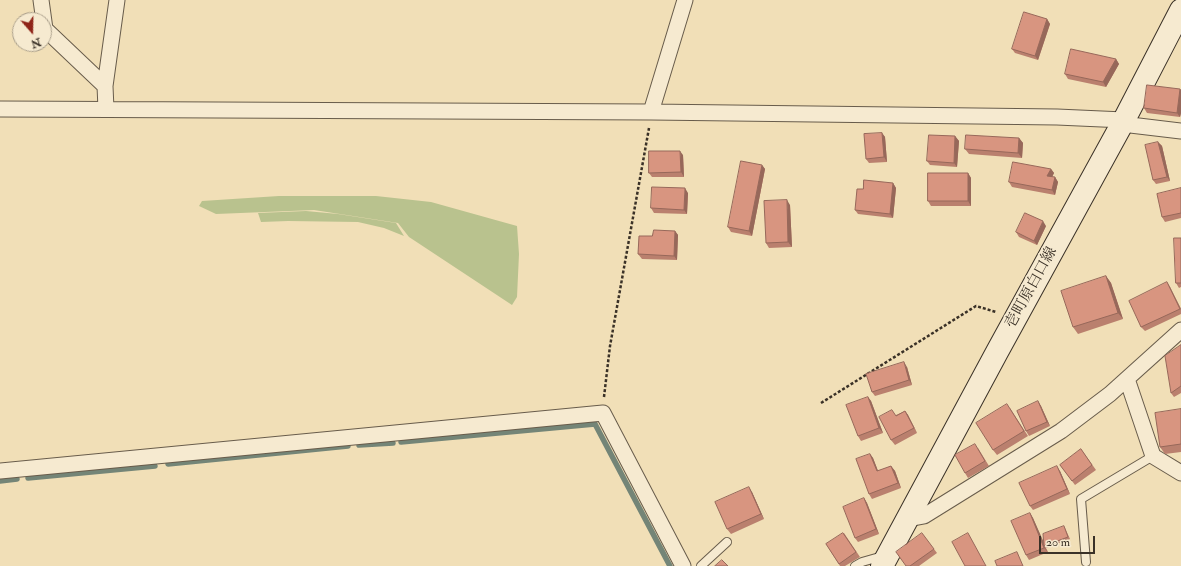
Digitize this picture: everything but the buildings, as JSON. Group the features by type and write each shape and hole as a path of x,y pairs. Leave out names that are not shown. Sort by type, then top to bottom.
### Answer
{"main road":[{"name":"壱町原白口線","path":"886,560 1123,122 1180,12"}],"street":[{"path":"41,0 46,29 106,86"},
{"path":"106,109 106,86 117,0"},
{"path":"651,112 685,0"},
{"path":"0,109 651,112 1057,117 1123,122 1181,131"},
{"path":"908,519 924,516 1061,431 1110,394 1181,330"},
{"path":"1127,379 1153,456 1181,472"},
{"path":"0,471 603,413 683,566"}],"lane":[{"path":"1086,562 1081,499 1153,456"},
{"path":"701,566 727,542"},
{"path":"855,566 862,562 886,560"}],"path":[{"path":"603,413 610,346 651,112"},
{"path":"821,403 976,306 1016,319"}],"green space":[{"path":"279,196 376,196 431,202 517,226 519,254 517,297 512,305 409,237 398,223 314,210 216,214 199,206 202,201"},
{"path":"306,211 338,214 396,223 404,236 384,228 358,222 261,222 258,213"}],"waterway":[{"path":"401,442 595,424 670,566"},
{"path":"359,445 393,443"},
{"path":"168,464 348,446"},
{"path":"28,478 155,466"},
{"path":"0,481 17,479"}]}
